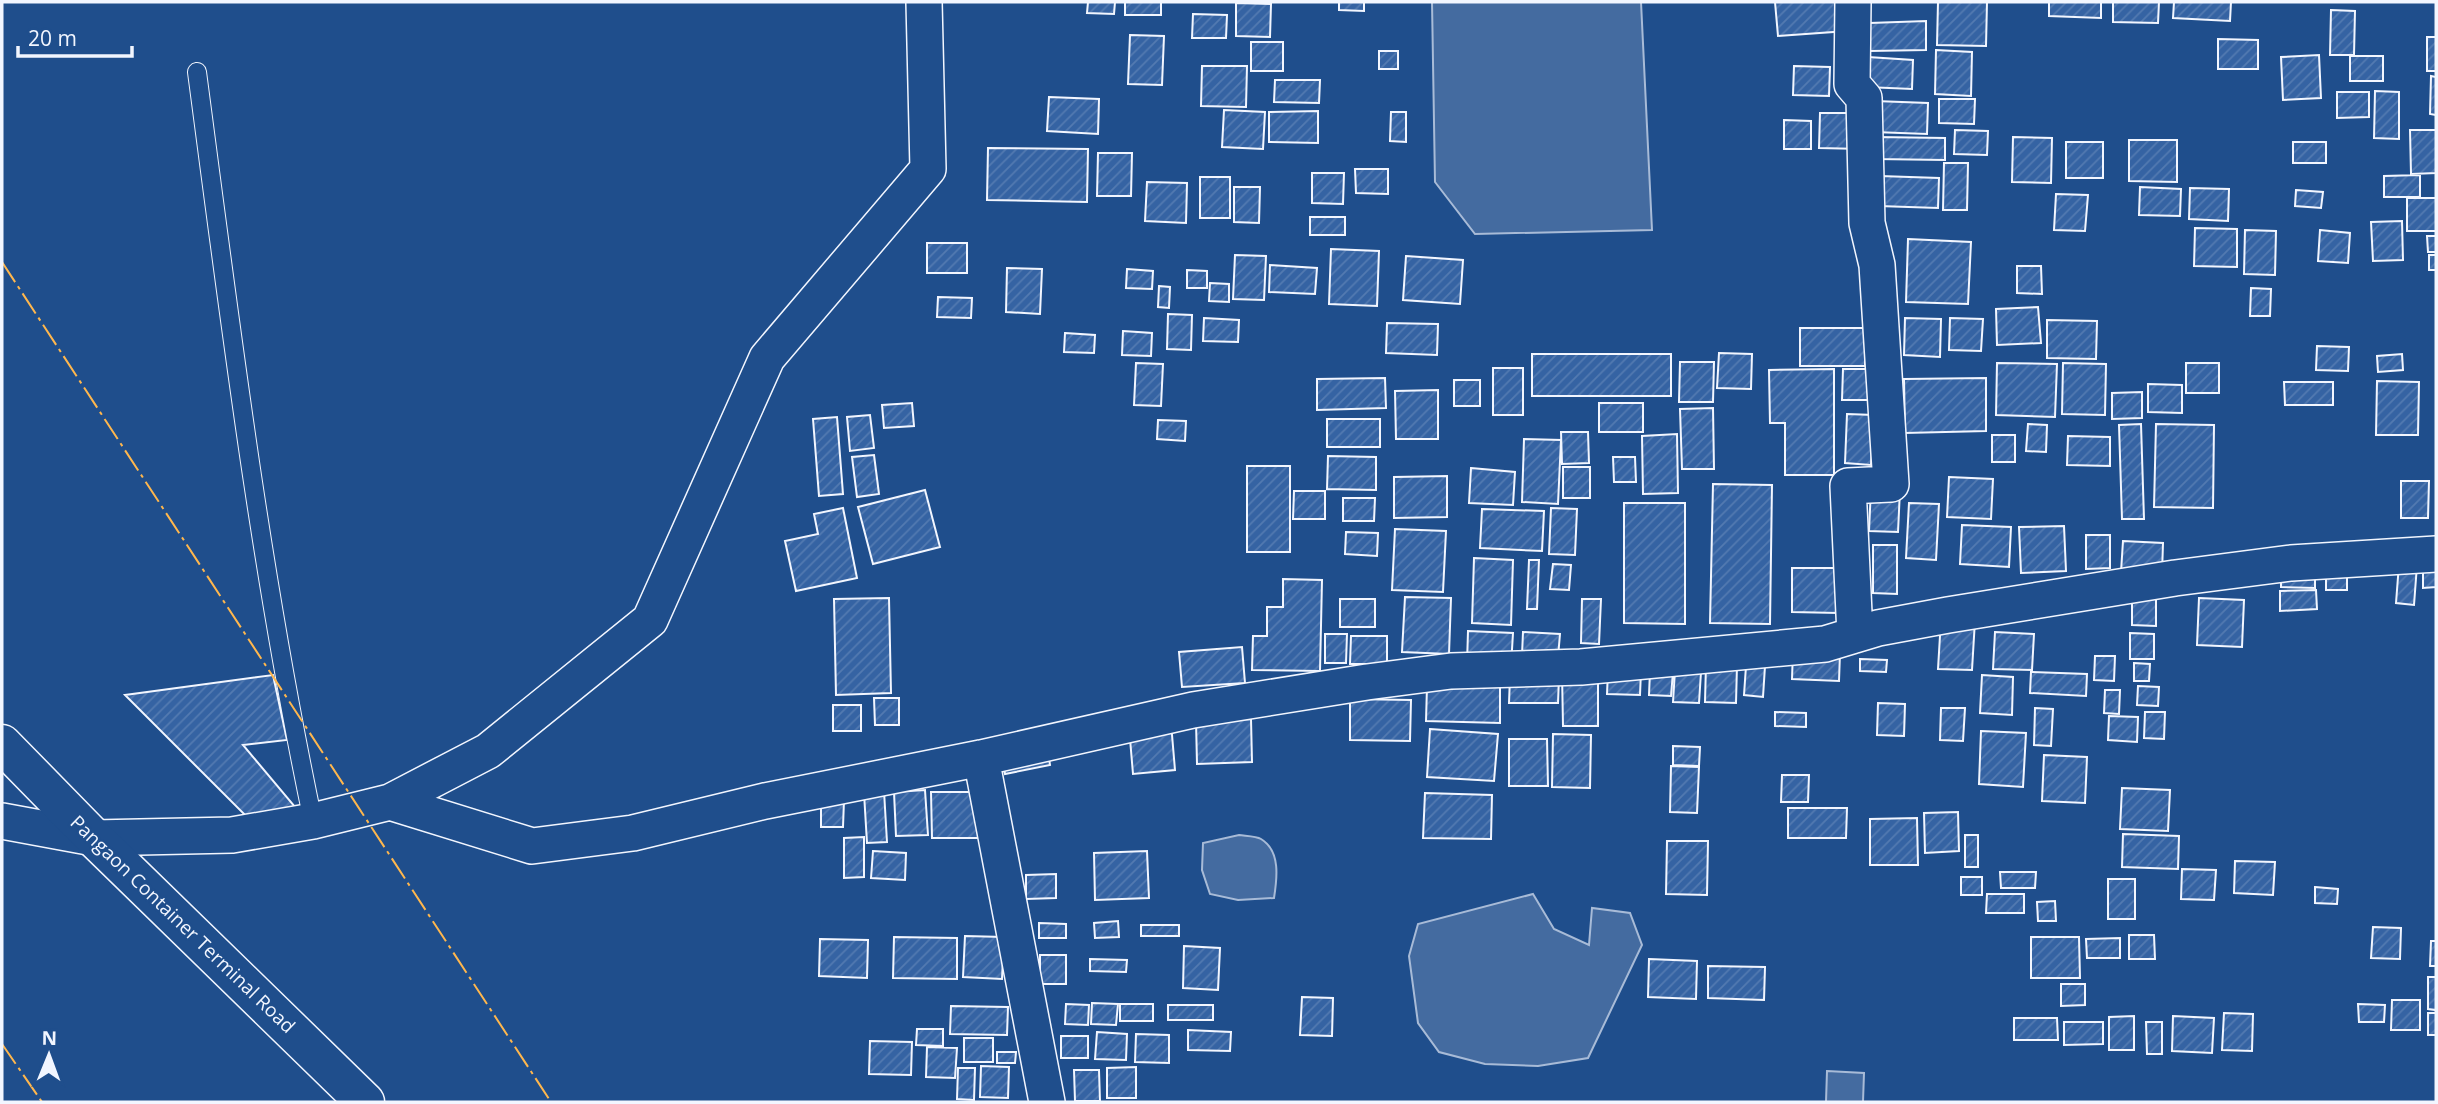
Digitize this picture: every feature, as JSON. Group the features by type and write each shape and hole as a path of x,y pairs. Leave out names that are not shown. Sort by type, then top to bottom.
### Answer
{"highway":[{"name":"Pangaon Container Terminal Road","path":"2,744 94,838 365,1102"}],"street":[{"path":"2,821 94,838 232,835 313,821 390,802 488,751 650,620 768,358 928,169 924,2"},
{"path":"1853,2 1852,84 1864,98 1867,223 1877,265 1891,484 1847,486 1856,635"},
{"path":"390,802 531,846 633,833 765,801 981,758 1194,710 1379,680 1451,671 1581,667 1698,658 1825,644 1878,628 2175,578 2291,563 2436,554"},
{"path":"981,758 1047,1102"}],"lane":[{"path":"197,72 262,544 313,821"}],"water":[{"path":"1432,2 1641,2 1652,230 1475,234 1435,182"},
{"path":"1239,835 1261,839 1272,851 1276,866 1274,898 1238,900 1210,894 1202,870 1203,843"},
{"path":"1533,894 1554,929 1589,945 1592,908 1630,913 1642,945 1588,1058 1538,1066 1485,1064 1439,1052 1418,1023 1409,956 1418,924"},
{"path":"1827,1071 1864,1073 1863,1102 1826,1102"}],"building":[{"path":"1088,2 1115,2 1114,14 1087,13"},
{"path":"1125,2 1161,2 1161,15 1125,15"},
{"path":"1339,2 1364,2 1364,11 1339,10"},
{"path":"1775,2 1845,2 1847,31 1778,36"},
{"path":"1938,2 1987,2 1986,46 1937,45"},
{"path":"2049,2 2101,2 2101,18 2049,16"},
{"path":"2113,2 2159,2 2158,23 2113,22"},
{"path":"2174,2 2231,2 2230,21 2173,18"},
{"path":"1236,3 1271,4 1270,37 1236,36"},
{"path":"2331,10 2355,11 2354,55 2330,55"},
{"path":"1193,14 1227,15 1226,38 1192,38"},
{"path":"1926,21 1926,50 1870,51 1870,23"},
{"path":"1130,35 1164,36 1162,85 1128,84"},
{"path":"2427,37 2436,37 2436,71 2427,71"},
{"path":"2218,39 2258,40 2258,69 2218,69"},
{"path":"1251,42 1283,42 1283,71 1251,71"},
{"path":"1936,50 1972,52 1971,96 1935,94"},
{"path":"1379,51 1398,51 1398,69 1379,69"},
{"path":"2319,55 2321,98 2283,100 2281,57"},
{"path":"2350,56 2383,56 2383,81 2350,81"},
{"path":"1868,57 1913,60 1912,89 1866,87"},
{"path":"1202,66 1247,66 1246,107 1201,106"},
{"path":"1794,66 1830,67 1829,96 1793,95"},
{"path":"2431,76 2436,77 2436,115 2430,114"},
{"path":"1275,80 1320,80 1319,103 1274,102"},
{"path":"2375,91 2399,92 2399,139 2374,138"},
{"path":"2337,92 2369,92 2369,117 2337,118"},
{"path":"1049,97 1099,99 1098,134 1047,131"},
{"path":"1939,99 1975,99 1974,124 1939,123"},
{"path":"1875,101 1928,103 1927,134 1874,132"},
{"path":"1224,110 1265,112 1263,149 1222,147"},
{"path":"1318,111 1318,143 1269,142 1269,112"},
{"path":"1391,112 1406,112 1406,142 1390,141"},
{"path":"1820,113 1862,113 1862,149 1819,148"},
{"path":"1784,120 1811,121 1811,149 1784,149"},
{"path":"1955,130 1988,131 1987,155 1954,154"},
{"path":"2410,130 2436,130 2436,173 2411,174"},
{"path":"1876,137 1945,138 1945,160 1876,159"},
{"path":"2013,137 2052,138 2051,183 2012,182"},
{"path":"2129,140 2177,140 2177,182 2129,181"},
{"path":"2066,142 2103,142 2103,178 2066,178"},
{"path":"2293,142 2326,142 2326,163 2293,163"},
{"path":"988,148 1088,149 1087,202 987,200"},
{"path":"1098,153 1132,153 1131,196 1097,196"},
{"path":"1944,163 1968,163 1967,210 1943,210"},
{"path":"1355,169 1388,169 1388,194 1356,193"},
{"path":"1312,173 1344,173 1343,204 1312,203"},
{"path":"2420,175 2420,197 2384,197 2384,176"},
{"path":"1880,176 1939,178 1938,208 1879,206"},
{"path":"1200,177 1230,177 1230,218 1200,218"},
{"path":"1147,182 1187,183 1186,223 1145,221"},
{"path":"1234,187 1260,187 1259,223 1234,222"},
{"path":"2140,187 2181,189 2180,216 2139,215"},
{"path":"2190,188 2229,189 2228,221 2189,219"},
{"path":"2296,190 2323,192 2321,208 2295,206"},
{"path":"2056,194 2088,195 2085,231 2054,230"},
{"path":"2407,198 2436,198 2436,231 2407,231"},
{"path":"1310,217 1345,217 1345,235 1310,235"},
{"path":"2402,221 2403,260 2373,261 2371,222"},
{"path":"2195,228 2237,229 2237,267 2194,266"},
{"path":"2245,230 2276,231 2275,275 2244,274"},
{"path":"2320,230 2350,233 2348,263 2318,261"},
{"path":"2427,236 2436,236 2436,252 2428,252"},
{"path":"1908,239 1971,242 1968,304 1906,302"},
{"path":"927,243 967,243 967,273 927,273"},
{"path":"1331,249 1379,251 1377,306 1329,304"},
{"path":"1235,255 1266,256 1264,300 1233,299"},
{"path":"2429,255 2436,255 2436,270 2429,270"},
{"path":"1406,256 1463,260 1460,304 1403,300"},
{"path":"1270,265 1317,268 1315,294 1269,292"},
{"path":"2017,266 2041,266 2042,294 2017,293"},
{"path":"1007,268 1042,269 1040,314 1006,312"},
{"path":"1127,269 1153,271 1152,289 1126,288"},
{"path":"1187,270 1207,271 1207,288 1187,288"},
{"path":"1210,283 1229,284 1229,302 1209,301"},
{"path":"1159,286 1170,287 1169,308 1158,307"},
{"path":"2251,288 2271,289 2270,316 2250,316"},
{"path":"938,297 972,298 971,318 937,317"},
{"path":"2038,307 2041,343 1997,345 1996,309"},
{"path":"1168,314 1192,315 1191,350 1167,349"},
{"path":"1204,318 1239,320 1238,342 1203,341"},
{"path":"1905,318 1941,319 1940,357 1904,355"},
{"path":"1950,318 1983,319 1981,351 1949,350"},
{"path":"2047,320 2097,321 2096,359 2047,358"},
{"path":"1387,323 1438,324 1437,355 1386,353"},
{"path":"1800,328 1865,328 1865,366 1800,366"},
{"path":"1123,331 1152,333 1151,356 1122,355"},
{"path":"1065,333 1095,335 1094,353 1064,352"},
{"path":"2317,346 2349,347 2348,371 2316,370"},
{"path":"1719,353 1752,354 1751,389 1717,388"},
{"path":"1532,354 1671,354 1671,396 1532,396"},
{"path":"2402,354 2403,370 2378,372 2377,356"},
{"path":"1680,362 1714,362 1713,402 1679,402"},
{"path":"1136,363 1163,364 1161,406 1134,405"},
{"path":"1997,363 2057,364 2055,417 1996,415"},
{"path":"2063,363 2106,364 2105,415 2062,414"},
{"path":"2186,363 2219,363 2219,393 2186,393"},
{"path":"1493,368 1523,368 1523,415 1493,415"},
{"path":"1834,369 1834,475 1785,475 1785,423 1770,423 1769,370"},
{"path":"1843,369 1869,369 1869,400 1842,400"},
{"path":"1385,378 1386,408 1317,410 1317,379"},
{"path":"1986,378 1986,431 1905,433 1904,379"},
{"path":"1454,380 1480,380 1480,406 1454,406"},
{"path":"2377,381 2419,382 2418,435 2376,435"},
{"path":"2284,382 2333,382 2333,405 2285,405"},
{"path":"2148,384 2182,385 2182,413 2148,412"},
{"path":"1438,390 1438,439 1396,439 1395,391"},
{"path":"2142,392 2142,418 2112,419 2112,393"},
{"path":"912,403 914,426 884,428 882,405"},
{"path":"1599,403 1643,403 1643,432 1599,432"},
{"path":"1713,408 1714,469 1682,469 1680,409"},
{"path":"1847,414 1874,415 1871,465 1845,463"},
{"path":"870,415 874,448 850,451 847,417"},
{"path":"837,417 843,494 819,496 813,419"},
{"path":"1327,419 1380,419 1380,447 1327,447"},
{"path":"1158,420 1186,421 1185,441 1157,439"},
{"path":"2028,424 2047,425 2046,452 2026,451"},
{"path":"2141,424 2144,519 2122,519 2119,425"},
{"path":"2156,424 2214,425 2213,508 2154,507"},
{"path":"1561,432 1588,432 1589,463 1562,464"},
{"path":"1677,434 1678,493 1643,494 1642,436"},
{"path":"1992,435 2015,435 2015,462 1992,462"},
{"path":"2068,436 2110,437 2110,466 2067,465"},
{"path":"1524,439 1561,440 1558,504 1522,502"},
{"path":"874,455 879,494 857,497 852,457"},
{"path":"1328,456 1376,457 1376,490 1327,489"},
{"path":"1613,457 1635,457 1636,482 1614,482"},
{"path":"1247,466 1290,466 1290,552 1247,552"},
{"path":"1563,467 1590,467 1590,498 1563,498"},
{"path":"1471,468 1515,472 1513,505 1469,503"},
{"path":"1447,476 1447,517 1394,518 1394,477"},
{"path":"1949,477 1993,479 1991,519 1947,517"},
{"path":"2401,481 2429,481 2428,518 2401,518"},
{"path":"1713,484 1772,485 1770,624 1710,623"},
{"path":"1871,488 1900,490 1898,532 1869,531"},
{"path":"925,490 940,547 873,564 858,507"},
{"path":"1294,491 1325,491 1325,519 1293,519"},
{"path":"1343,498 1375,498 1374,521 1343,521"},
{"path":"1624,503 1685,503 1685,624 1624,623"},
{"path":"1909,503 1939,504 1936,560 1906,558"},
{"path":"843,508 857,578 796,591 785,541 818,534 814,514"},
{"path":"1551,508 1577,509 1575,555 1549,554"},
{"path":"1482,509 1544,511 1542,551 1480,548"},
{"path":"1962,525 2011,527 2009,567 1960,564"},
{"path":"2064,526 2066,571 2021,573 2019,527"},
{"path":"1395,529 1446,531 1443,592 1392,590"},
{"path":"1346,532 1378,533 1377,556 1345,554"},
{"path":"2086,535 2110,535 2110,568 2086,569"},
{"path":"2123,541 2163,543 2162,574 2121,572"},
{"path":"1873,545 1897,545 1897,594 1873,593"},
{"path":"1474,558 1513,560 1511,625 1472,623"},
{"path":"1529,560 1539,560 1537,609 1527,609"},
{"path":"1553,564 1571,565 1569,590 1550,589"},
{"path":"2399,564 2417,565 2414,605 2396,603"},
{"path":"2326,566 2347,566 2347,590 2326,590"},
{"path":"1792,568 1838,568 1838,613 1792,612"},
{"path":"2281,570 2315,571 2315,588 2281,587"},
{"path":"2436,570 2436,587 2423,588 2423,571"},
{"path":"1283,579 1322,580 1320,671 1252,670 1253,636 1267,636 1267,607 1283,607"},
{"path":"2316,590 2317,609 2280,611 2280,591"},
{"path":"2132,591 2156,591 2156,626 2132,625"},
{"path":"1405,597 1451,598 1449,654 1402,652"},
{"path":"889,598 891,693 836,695 834,599"},
{"path":"2199,598 2244,600 2242,647 2197,645"},
{"path":"1340,599 1375,599 1375,627 1340,627"},
{"path":"1582,599 1601,599 1599,644 1581,643"},
{"path":"1941,619 1975,620 1972,670 1938,669"},
{"path":"1468,631 1513,633 1511,666 1467,664"},
{"path":"1523,632 1560,634 1558,657 1522,655"},
{"path":"1995,632 2034,634 2032,670 1993,669"},
{"path":"2130,633 2154,634 2154,659 2130,659"},
{"path":"1325,634 1347,634 1346,663 1325,663"},
{"path":"1351,636 1387,636 1387,664 1350,664"},
{"path":"1242,647 1245,683 1182,687 1179,652"},
{"path":"1793,650 1840,653 1839,681 1792,679"},
{"path":"2095,656 2115,656 2114,681 2094,680"},
{"path":"1860,659 1887,660 1886,672 1860,671"},
{"path":"2134,663 2150,664 2149,681 2134,681"},
{"path":"1706,664 1737,665 1736,703 1705,702"},
{"path":"1746,666 1765,666 1763,697 1744,695"},
{"path":"1675,670 1701,672 1699,703 1673,702"},
{"path":"1608,671 1641,671 1640,695 1607,694"},
{"path":"1650,671 1673,672 1671,696 1649,695"},
{"path":"2031,672 2087,674 2086,696 2030,693"},
{"path":"1562,673 1598,673 1598,726 1563,726"},
{"path":"273,675 287,740 243,745 301,814 254,824 125,695"},
{"path":"1982,675 2013,677 2012,715 1980,713"},
{"path":"1510,677 1559,677 1558,703 1509,703"},
{"path":"1427,686 1500,687 1500,723 1426,721"},
{"path":"2138,686 2159,687 2158,706 2137,705"},
{"path":"2105,690 2120,690 2119,714 2104,713"},
{"path":"874,698 899,698 899,725 875,725"},
{"path":"1350,699 1411,700 1410,741 1350,740"},
{"path":"1878,703 1905,704 1904,736 1877,735"},
{"path":"833,705 861,705 861,731 833,731"},
{"path":"1941,708 1965,708 1963,741 1940,740"},
{"path":"2035,708 2053,709 2051,746 2034,745"},
{"path":"1775,712 1806,713 1806,727 1775,726"},
{"path":"2145,712 2165,712 2164,739 2144,738"},
{"path":"2109,716 2138,717 2137,742 2108,740"},
{"path":"1251,719 1252,762 1197,764 1196,721"},
{"path":"1171,723 1175,770 1133,774 1129,727"},
{"path":"1430,729 1498,734 1494,781 1427,777"},
{"path":"1981,731 2026,733 2023,787 1979,784"},
{"path":"1553,734 1591,735 1590,788 1552,787"},
{"path":"1509,739 1547,739 1548,786 1509,786"},
{"path":"1673,746 1700,747 1699,766 1673,765"},
{"path":"1048,751 1050,765 1005,774 1002,760"},
{"path":"2044,755 2087,757 2085,803 2042,801"},
{"path":"1671,766 1699,767 1697,813 1670,812"},
{"path":"1782,775 1809,775 1808,802 1781,802"},
{"path":"2122,788 2170,790 2168,831 2120,829"},
{"path":"925,790 928,835 896,836 894,792"},
{"path":"884,791 887,842 867,843 864,793"},
{"path":"931,792 984,792 985,838 932,838"},
{"path":"1425,793 1492,795 1491,839 1423,838"},
{"path":"821,800 844,800 843,827 821,827"},
{"path":"1788,808 1847,808 1846,838 1788,838"},
{"path":"1958,812 1959,851 1925,853 1924,813"},
{"path":"1917,818 1918,865 1870,865 1870,819"},
{"path":"2123,834 2179,836 2178,869 2122,867"},
{"path":"1965,835 1978,835 1978,867 1965,867"},
{"path":"864,837 864,877 844,878 844,838"},
{"path":"1667,841 1708,841 1707,895 1666,894"},
{"path":"873,851 906,853 905,880 871,878"},
{"path":"1147,851 1149,898 1095,900 1094,853"},
{"path":"2235,861 2275,862 2273,895 2234,893"},
{"path":"2182,869 2216,870 2214,900 2181,899"},
{"path":"2000,872 2036,872 2035,888 2001,888"},
{"path":"1056,874 1056,898 1026,899 1026,875"},
{"path":"1961,877 1982,877 1982,895 1961,895"},
{"path":"2108,879 2135,879 2135,919 2108,919"},
{"path":"2315,887 2338,889 2337,904 2315,903"},
{"path":"1987,894 2024,894 2024,913 1986,913"},
{"path":"2055,901 2056,921 2038,921 2037,902"},
{"path":"1118,921 1119,937 1095,938 1094,923"},
{"path":"1039,923 1066,924 1066,938 1039,938"},
{"path":"1141,925 1179,925 1179,936 1141,936"},
{"path":"2373,927 2401,928 2400,959 2371,958"},
{"path":"2129,935 2154,935 2155,959 2129,959"},
{"path":"965,936 1004,937 1002,979 963,977"},
{"path":"894,937 957,938 957,979 893,978"},
{"path":"2031,937 2079,937 2080,978 2031,978"},
{"path":"2120,938 2120,958 2087,958 2086,939"},
{"path":"820,939 868,940 867,978 819,976"},
{"path":"2431,941 2436,941 2436,966 2430,966"},
{"path":"1184,946 1220,948 1218,990 1183,988"},
{"path":"1040,955 1066,955 1066,984 1040,984"},
{"path":"1090,959 1127,960 1126,972 1090,971"},
{"path":"1649,959 1697,961 1696,999 1648,997"},
{"path":"1708,966 1765,967 1764,1000 1708,998"},
{"path":"2428,977 2436,977 2436,1010 2428,1009"},
{"path":"2061,984 2085,984 2085,1005 2061,1006"},
{"path":"1302,997 1333,998 1332,1036 1300,1035"},
{"path":"2392,1000 2420,1000 2420,1030 2391,1030"},
{"path":"1092,1003 1118,1004 1116,1025 1091,1024"},
{"path":"1066,1004 1089,1005 1088,1025 1065,1024"},
{"path":"1120,1004 1153,1004 1153,1021 1120,1021"},
{"path":"2358,1004 2385,1005 2384,1022 2359,1022"},
{"path":"1168,1005 1213,1005 1213,1020 1168,1020"},
{"path":"951,1006 1008,1007 1007,1035 950,1034"},
{"path":"2224,1013 2253,1014 2252,1051 2222,1050"},
{"path":"2428,1013 2436,1013 2436,1035 2428,1035"},
{"path":"2134,1016 2134,1050 2109,1050 2109,1017"},
{"path":"2173,1016 2214,1018 2212,1053 2172,1051"},
{"path":"2014,1018 2057,1018 2058,1040 2014,1040"},
{"path":"2064,1022 2103,1022 2103,1044 2064,1045"},
{"path":"2146,1022 2162,1022 2162,1054 2147,1054"},
{"path":"917,1029 943,1029 943,1046 916,1045"},
{"path":"1188,1030 1231,1032 1230,1051 1188,1050"},
{"path":"1097,1032 1127,1034 1126,1060 1095,1059"},
{"path":"1136,1034 1169,1035 1169,1063 1135,1062"},
{"path":"1061,1036 1088,1036 1088,1058 1061,1058"},
{"path":"964,1038 993,1038 993,1062 964,1062"},
{"path":"870,1041 912,1042 911,1075 869,1074"},
{"path":"927,1047 957,1048 955,1078 926,1077"},
{"path":"997,1052 1016,1052 1015,1063 997,1063"},
{"path":"981,1066 1009,1067 1008,1098 980,1097"},
{"path":"1136,1067 1136,1098 1107,1098 1107,1068"},
{"path":"958,1068 975,1068 974,1100 957,1099"},
{"path":"1074,1070 1099,1070 1100,1101 1075,1101"}],"power":[{"path":"2,262 551,1102"},
{"path":"2,1044 42,1102"}]}
